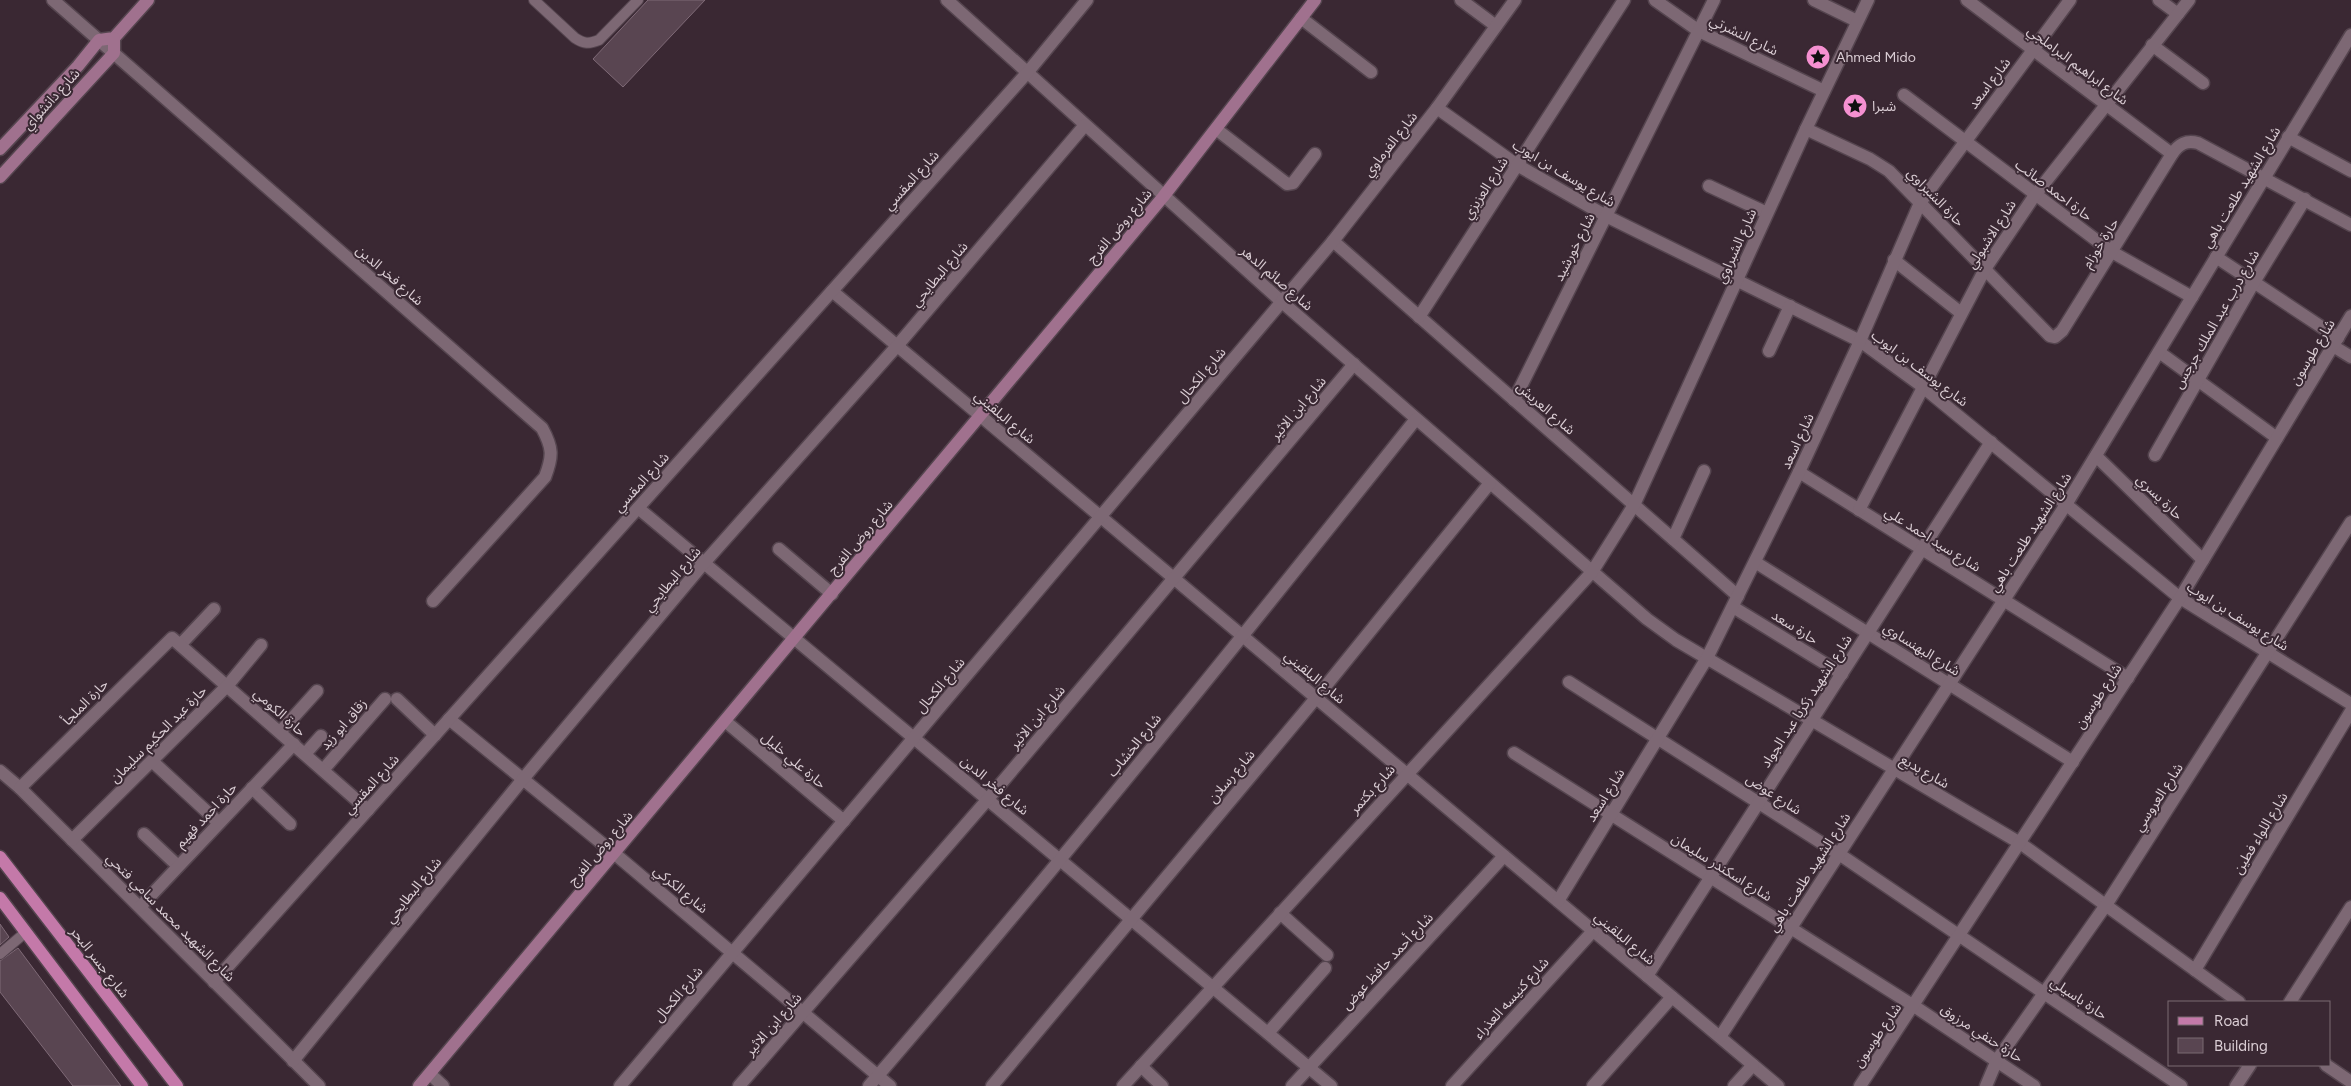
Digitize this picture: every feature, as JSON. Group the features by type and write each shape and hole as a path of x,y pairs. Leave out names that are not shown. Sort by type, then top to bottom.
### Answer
{"main road":[{"name":"شارع جسر البحر","path":"0,857 177,1086"},
{"path":"0,898 142,1086"}],"street":[{"name":"شارع فخر الدين","path":"53,0 542,428 550,444 551,461 545,477 433,601"},
{"path":"99,40 114,38 148,0"},
{"name":"شارع صائم الدهر","path":"949,0 1163,197 1592,572"},
{"name":"شارع المقسي","path":"214,982 1027,73 1086,0"},
{"name":"شارع روض الفرج","path":"419,1086 1163,197 1315,0"},
{"path":"1461,0 1496,26"},
{"name":"شارع الفرماوي","path":"1282,302 1334,242 1437,108 1515,0"},
{"name":"شارع العزيزي","path":"1419,317 1624,0"},
{"name":"شارع النشرتي","path":"1655,0 1699,31 1824,91"},
{"name":"شارع خورشيد","path":"1514,400 1714,0"},
{"path":"1814,0 1857,21"},
{"name":"شارع الشبراوي","path":"1634,505 1806,129 1868,0"},
{"name":"شارع ابراهيم البراملجي","path":"1967,0 2172,154"},
{"name":"شارع اسعد","path":"1558,901 1708,658 1860,341 1920,203 2070,0"},
{"path":"2159,0 2178,14"},
{"name":"شارع الاشبولي","path":"1859,510 1985,269 2035,195 2189,0"},
{"path":"1301,18 1371,72"},
{"name":"شارع الشهيد طلعت باهي","path":"1720,1037 2067,503 2351,35"},
{"path":"114,38 114,53"},
{"name":"شارع دانشواي","path":"0,149 78,66 99,40"},
{"path":"2152,45 2204,83"},
{"name":"شارع دانشواي","path":"0,178 114,53"},
{"name":"حارة احمد صائب","path":"1904,95 2112,252 2192,297"},
{"name":"شارع يوسف بن ايوب","path":"1437,108 1517,165 1606,216 1860,341 1923,387 2067,503 2180,598 2351,704"},
{"name":"شارع البطايحي","path":"294,1061 523,779 704,563 897,346 1085,126"},
{"path":"1216,129 1287,184 1293,182 1316,154"},
{"name":"حارة الشبراوي","path":"1806,129 1870,159 1888,171 2046,334"},
{"path":"2288,137 2351,171"},
{"path":"2172,154 2183,143 2191,141 2264,177 2351,225"},
{"name":"حارة خوزام","path":"2046,334 2055,337 2059,335 2172,154"},
{"path":"1709,186 1767,214"},
{"name":"شارع درب عبد الملك جرجس","path":"2155,455 2254,282 2305,199"},
{"name":"شارع العريش","path":"1334,242 1673,539 1736,601"},
{"path":"2216,257 2254,282 2335,342 2351,357"},
{"path":"1894,260 1961,313"},
{"name":"شارع البلقيني","path":"832,291 1778,1086"},
{"name":"شارع الكحال","path":"620,1086 1282,302"},
{"path":"1769,352 1790,306"},
{"name":"شارع طوسون","path":"1864,1084 2180,598 2351,316"},
{"path":"2159,352 2277,438"},
{"name":"شارع ابن الاثير","path":"739,1086 988,799 1354,364"},
{"name":"شارع الخشاب","path":"869,1086 1060,859 1243,636 1416,419"},
{"name":"شارع الشهيد زكريا عبد الجواد","path":"1647,976 1990,442"},
{"name":"حارة يسري","path":"2096,456 2203,560"},
{"path":"1673,539 1704,471"},
{"name":"شارع سيد احمد علي","path":"1798,472 2128,678"},
{"name":"شارع رسلان","path":"992,1086 1316,698 1490,483"},
{"name":"شارع بكتمر","path":"1123,1086 1592,572 1634,505"},
{"name":"شارع فخر الدين","path":"638,508 915,737 1331,1086"},
{"name":"شارع العروسي","path":"1986,1086 1997,1060 2106,905 2269,653 2351,522"},
{"path":"779,548 832,594"},
{"name":"شارع البهنساوي","path":"1755,562 2073,762"},
{"name":"شارع بديع","path":"1592,572 1647,619 1708,658 2020,843 2238,1001"},
{"name":"حارة سعد","path":"1736,601 1842,674"},
{"name":"حارة الملجأ","path":"20,788 176,641 214,609"},
{"name":"حارة الكومي","path":"176,641 368,810"},
{"name":"حارة عبد الحكيم سليمان","path":"72,840 228,685 261,645"},
{"name":"شارع عوض","path":"1569,682 1759,802 1960,935"},
{"path":"280,732 317,691"},
{"name":"زقاق ابو زيد","path":"322,770 391,699 435,734"},
{"name":"شارع اللواء فطين","path":"2195,970 2351,711"},
{"name":"شارع الكركي","path":"449,719 615,854 890,1086"},
{"name":"حارة علي خليل","path":"725,721 844,821"},
{"path":"305,754 321,736"},
{"name":"حارة احمد فهيم","path":"140,907 294,744"},
{"name":"شارع اسكندر سليمان","path":"1514,753 1914,1006"},
{"path":"152,761 219,823"},
{"name":"شارع الشهيد محمد سامي فتحي","path":"0,771 20,788 319,1086"},
{"path":"252,788 290,824"},
{"path":"144,834 178,866"},
{"name":"شارع أحمد حافظ عوض","path":"1292,1086 1504,856"},
{"path":"2291,1001 2351,907"},
{"path":"1268,1033 1326,962 1280,913"},
{"name":"شارع كنيسه العذراء","path":"1452,1086 1593,931"},
{"name":"حارة باسيلي","path":"1960,935 2181,1086"},
{"path":"1593,1086 1672,997"},
{"name":"حارة حنفي مرزوق","path":"1914,1006 2034,1086"},
{"path":"1734,1086 1753,1065"},
{"path":"1141,1066 1162,1086"},
{"path":"2236,1086 2249,1066"},
{"path":"2327,1066 2351,1082"},
{"path":"430,1074 443,1086"}],"lane":[{"path":"534,0 582,43 599,40 638,0"},
{"path":"0,954 26,932"}],"building":[{"path":"648,0 705,0 623,87 593,59"},
{"path":"0,924 9,937 0,945"},
{"path":"18,948 121,1086 73,1086 0,992 0,961"}],"place":[{"name":"Ahmed Mido","path":"1818,57"},
{"name":"شبرا","path":"1855,106"}]}
